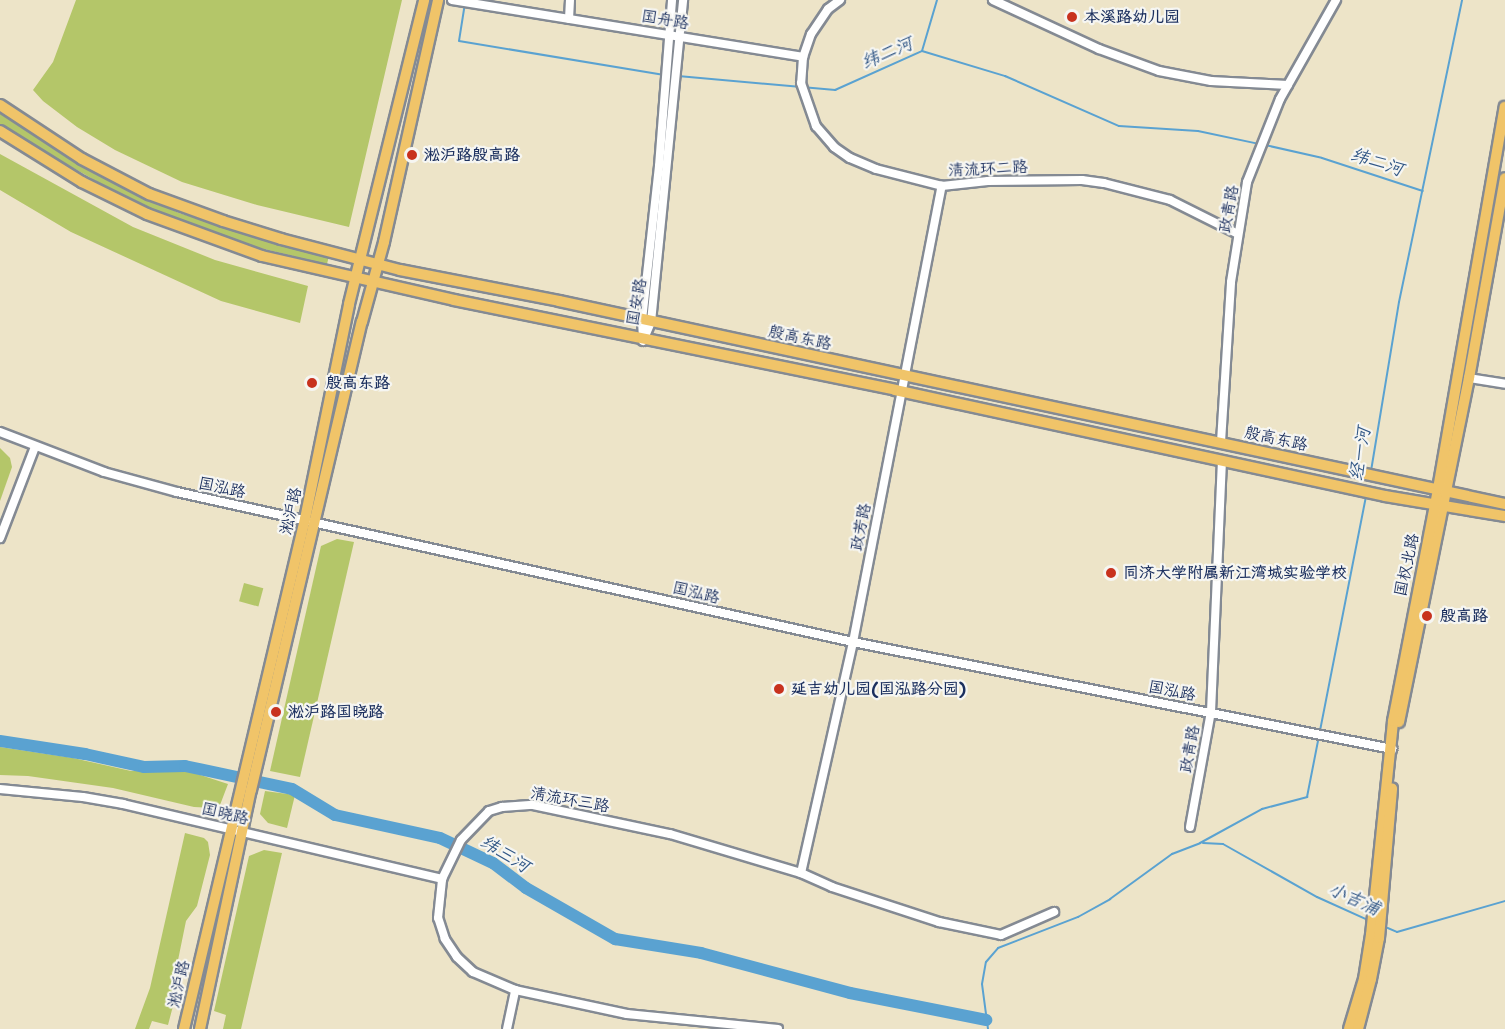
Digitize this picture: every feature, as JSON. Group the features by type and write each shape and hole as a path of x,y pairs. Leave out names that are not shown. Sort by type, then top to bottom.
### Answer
{"main road":[{"name":"淞沪路","path":"184,1029 305,519 356,278 424,0"},
{"name":"淞沪路","path":"200,1029 251,789 378,263 438,0"},
{"name":"殷高东路","path":"0,105 82,159 149,194 223,221 400,270 1441,490"},
{"name":"国权北路","path":"1358,1029 1371,979 1392,749 1441,490 1505,107"},
{"name":"殷高东路","path":"0,131 82,182 147,214 262,256 643,341 903,392 1438,506"},
{"name":"国权北路","path":"1441,490 1469,378 1505,178"},
{"path":"1441,490 1505,504"},
{"path":"1438,506 1505,516"},
{"name":"国权北路","path":"1349,1029 1375,936"}],"street":[{"name":"国舟路","path":"452,0 680,35 803,57"},
{"path":"568,19 570,0"},
{"name":"国安路","path":"669,91 667,58 672,0"},
{"name":"国安路","path":"643,341 659,166 669,91 680,35 683,0"},
{"name":"清流环二路","path":"840,0 828,9 811,34 803,57 801,83 816,126 834,147 850,158 876,169 942,186 988,181 1082,180 1104,183 1170,200 1238,234"},
{"path":"993,0 1099,50 1159,71 1211,81 1288,85"},
{"name":"政青路","path":"1221,442 1231,282 1247,182 1264,135 1288,85 1336,0"},
{"name":"政芳路","path":"801,873 853,642 942,186"},
{"path":"1469,378 1505,384"},
{"name":"国泓路","path":"0,432 35,447 136,482 853,642 1392,749"},
{"path":"0,538 35,447"},
{"name":"政青路","path":"1190,827 1211,712 1222,460"},
{"name":"国晓路","path":"0,789 83,797 442,879"},
{"name":"清流环三路","path":"778,1029 746,1028 627,1014 515,990 473,972 457,957 445,939 438,918 442,879 454,854 474,825 489,812 502,807 519,805 554,808 670,834 801,873 832,887 939,922 1001,934 1054,912"},
{"path":"507,1029 515,990"}],"green space":[{"path":"76,0 402,0 349,227 257,205 182,182 115,150 77,127 43,101 33,90 53,62"},
{"path":"0,112 73,161 124,188 179,213 290,247 329,256 327,264 247,245 145,206 19,137 0,124"},
{"path":"0,154 133,227 215,260 308,286 300,323 221,301 71,232 0,190"},
{"path":"0,448 10,458 12,467 0,501"},
{"path":"337,539 354,542 300,777 270,771 321,546"},
{"path":"244,583 263,588 258,607 239,601"},
{"path":"0,747 73,758 131,771 185,770 228,784 220,805 214,808 194,807 113,788 28,776 0,775"},
{"path":"265,791 295,795 287,828 268,823 260,814"},
{"path":"185,833 204,838 208,842 210,855 197,906 186,921 176,970 178,987 168,1025 152,1021 149,1029 135,1029 150,988"},
{"path":"264,850 282,853 241,1029 223,1029 226,1015 214,1011 249,856"}],"waterway":[{"path":"922,51 937,0"},
{"name":"经一河","path":"1371,471 1399,302 1462,0"},
{"name":"纬二河","path":"465,3 459,41 664,75"},
{"name":"纬二河","path":"678,76 835,90 922,51 1005,76 1119,126 1198,131 1259,144"},
{"name":"纬二河","path":"1265,145 1322,158 1423,191"},
{"name":"经一河","path":"988,1029 982,984 986,962 998,948 1078,917 1110,899 1172,854 1200,843 1262,809 1307,797 1366,497"},
{"name":"纬三河","path":"0,741 85,754 144,767 185,766 292,789 335,815 440,838 493,863 526,888 615,939 701,953 850,993 986,1020"},
{"name":"小吉浦","path":"1203,843 1223,844 1317,897 1370,921"},
{"name":"小吉浦","path":"1383,926 1397,932 1505,901"}],"place":[{"name":"本溪路幼儿园","path":"1072,17"},
{"name":"淞沪路殷高路","path":"412,155"},
{"name":"殷高东路","path":"312,383"},
{"name":"同济大学附属新江湾城实验学校","path":"1111,573"},
{"name":"殷高路","path":"1427,616"},
{"name":"延吉幼儿园(国泓路分园)","path":"779,689"},
{"name":"淞沪路国晓路","path":"276,712"}]}
